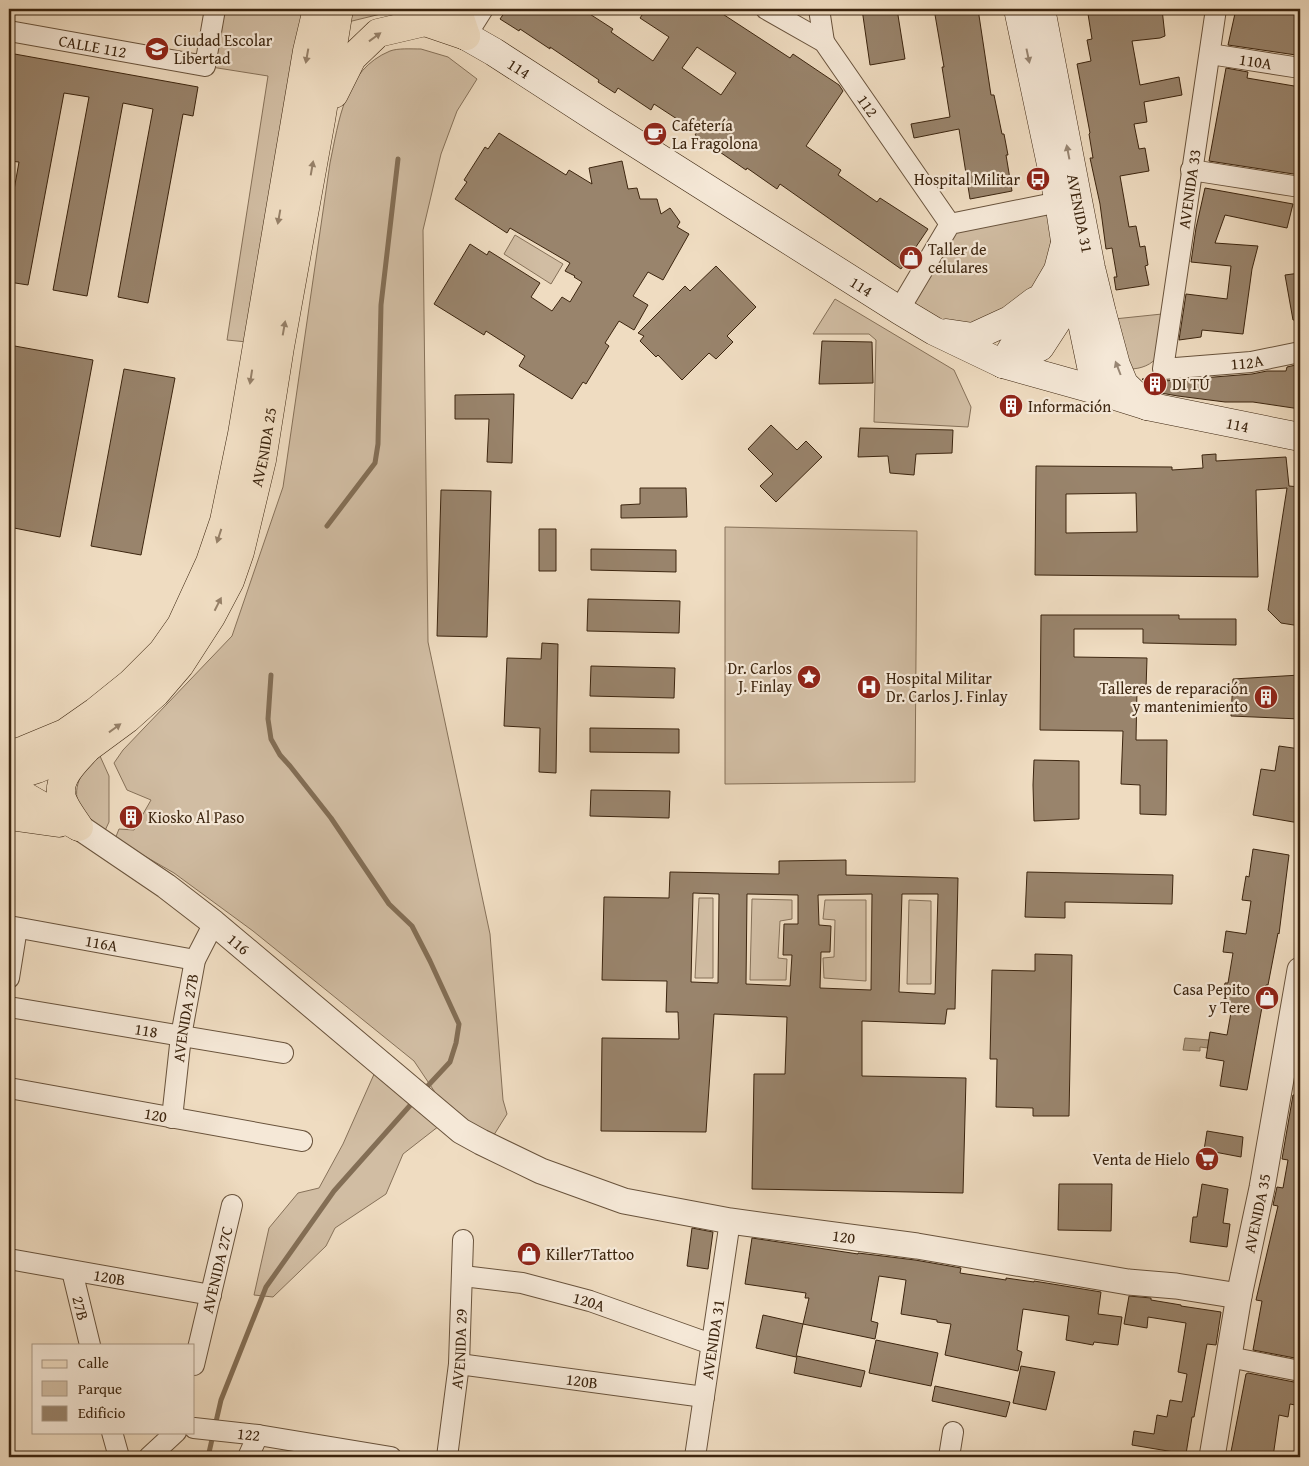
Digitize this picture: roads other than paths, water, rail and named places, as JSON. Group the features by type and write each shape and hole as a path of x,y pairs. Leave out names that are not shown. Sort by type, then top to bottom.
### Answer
{"main road":[{"name":"AVENIDA 25","path":"9,755 65,733 131,683 162,652 182,625 210,562 224,521 242,434 307,51 317,9"},
{"name":"AVENIDA 25","path":"10,796 37,769 89,747 127,719 156,693 180,665 211,617 230,581 240,552 262,460 339,9"},
{"path":"457,9 466,36"},
{"name":"AVENIDA 31","path":"1018,9 1096,390"},
{"name":"AVENIDA 31","path":"1041,9 1091,268 1116,365 1124,384 1147,406"},
{"path":"321,120 352,58 378,33 432,15 466,36"},
{"name":"114","path":"466,36 934,331 1003,364 1147,406 1300,437"},
{"path":"1003,364 1058,270 1065,241"},
{"path":"1038,374 1040,347 1091,268"},
{"path":"934,331 973,337 1010,320 1042,295"},
{"path":"1003,364 1040,347"},
{"path":"79,827 63,802 60,788 66,772 89,747"},
{"path":"10,796 35,819 79,827"}],"street":[{"name":"CALLE 112","path":"9,32 205,66 215,9"},
{"path":"466,36 483,9"},
{"name":"112","path":"766,9 824,42 950,224"},
{"path":"819,9 824,42"},
{"name":"AVENIDA 33","path":"1163,370 1216,9"},
{"name":"110A","path":"1210,54 1300,68"},
{"path":"1192,170 1300,187"},
{"path":"899,310 950,224 1059,202"},
{"name":"112A","path":"1163,370 1251,362 1300,352"},
{"name":"116","path":"79,827 166,886 214,923 461,1130"},
{"name":"AVENIDA 27B","path":"172,1118 181,1036 195,960 214,923"},
{"path":"9,978 13,927"},
{"name":"116A","path":"13,927 195,960"},
{"name":"AVENIDA 35","path":"1212,1457 1239,1296 1262,1188 1299,985"},
{"name":"118","path":"9,1007 283,1053"},
{"name":"120","path":"9,1088 302,1141"},
{"name":"120","path":"461,1130 481,1142 542,1171 624,1200 730,1221 917,1246 1128,1282 1176,1286 1239,1296"},
{"name":"AVENIDA 27C","path":"195,1361 232,1205"},
{"name":"AVENIDA 31","path":"695,1457 730,1221"},
{"path":"1176,1286 1207,1283 1230,1272 1252,1235"},
{"name":"AVENIDA 29","path":"447,1457 460,1364 464,1240"},
{"name":"120B","path":"9,1259 211,1295"},
{"name":"27B","path":"72,1270 90,1344"},
{"name":"120A","path":"463,1276 522,1284 590,1301 711,1344"},
{"path":"1229,1357 1300,1371"},
{"name":"120B","path":"460,1364 704,1397"},
{"name":"122","path":"197,1428 258,1435 391,1457"},
{"path":"948,1457 953,1432"},
{"path":"112,1434 118,1457"},
{"path":"149,1457 174,1434"},
{"path":"248,1457 258,1435"}],"waterway":[{"path":"327,526 375,463 378,444 381,305 398,159"},
{"path":"271,675 268,719 271,739 280,755 331,818 389,904 412,926 459,1024 450,1062 423,1091"},
{"path":"215,1426 221,1400 266,1287 334,1191 414,1101"},
{"path":"208,1457 213,1435"}],"place":[{"name":"Ciudad Escolar Libertad","path":"157,49"},
{"name":"Cafetería La Fragolona","path":"655,134"},
{"name":"Hospital Militar","path":"1038,179"},
{"name":"Taller de celulares","path":"911,258"},
{"name":"DI TÚ","path":"1155,384"},
{"name":"Información","path":"1011,406"},
{"name":"Dr. Carlos J. Finlay","path":"809,677"},
{"name":"Hospital Militar Dr. Carlos J. Finlay","path":"869,687"},
{"name":"Talleres de reparación y mantenimiento","path":"1266,697"},
{"name":"Kiosko Al Paso","path":"131,817"},
{"name":"Casa Pepito y Tere","path":"1267,998"},
{"name":"Venta de Hielo","path":"1207,1159"},
{"name":"Killer7Tattoo","path":"529,1254"}]}
